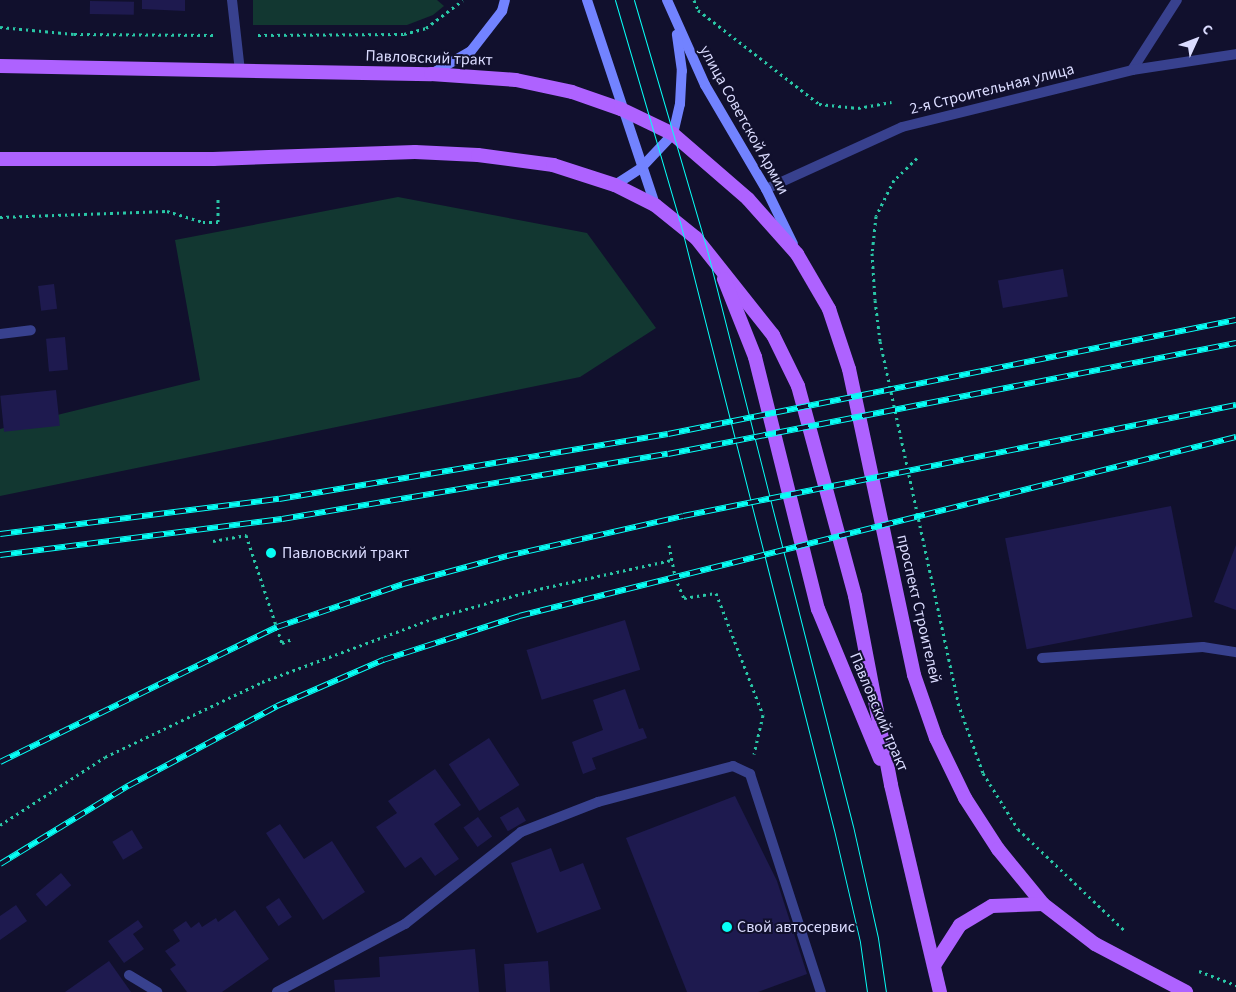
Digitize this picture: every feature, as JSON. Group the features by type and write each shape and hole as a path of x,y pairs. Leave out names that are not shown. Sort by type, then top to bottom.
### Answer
{"main road":[{"path":"431,74 470,50 502,11 505,0"},
{"path":"587,0 621,109 655,205"},
{"name":"улица Советской Армии","path":"667,0 676,26 705,85 766,189 797,254"},
{"path":"615,185 641,168 672,134 680,104 682,71 676,26"},
{"name":"Павловский тракт","path":"0,66 431,74 516,80 572,92 621,109 672,134 748,199 797,254"},
{"name":"Павловский тракт","path":"0,159 212,159 415,152 553,165 615,185 655,205 696,238 717,262 773,335 798,386 855,596 891,785"},
{"name":"проспект Строителей","path":"797,254 829,309 849,369 914,675 936,738 965,798 984,827 1043,904 1095,944 1186,992"},
{"name":"Павловский тракт","path":"717,262 755,357 818,609 891,785"},
{"path":"891,785 935,964 940,992"},
{"path":"935,964 960,925 992,906 1043,904"}],"street":[{"path":"232,0 240,71"},
{"path":"1132,70 1177,0"},
{"name":"2-я Строительная улица","path":"766,189 902,126 1132,70 1236,54"},
{"path":"0,334 31,330"},
{"path":"1042,658 1203,647 1236,652"},
{"path":"277,992 405,924 521,832 598,802 733,766 750,774 821,992"},
{"path":"129,975 157,992"}],"path":[{"path":"460,5 463,0"},
{"path":"694,0 698,10 819,104 858,108 891,102"},
{"path":"917,158 894,180 876,216 872,253 875,300 880,341 958,704 983,773 1018,829 1128,934"},
{"path":"0,217 167,211 203,222 218,222 218,196"},
{"path":"213,541 246,536 282,643 290,640"},
{"path":"669,545 684,598 716,593 763,715 750,774"},
{"path":"0,825 105,756 262,682 434,618 534,590 672,560"},
{"path":"1195,969 1236,986"}],"green space":[{"path":"253,0 437,0 444,6 433,15 407,25 253,25"},
{"path":"398,197 587,233 656,328 580,377 0,496 0,429 200,380 175,240"}],"building":[{"path":"142,0 185,0 185,11 142,9"},
{"path":"90,1 134,2 134,15 90,14"},
{"path":"1063,269 1068,297 1003,308 998,280"},
{"path":"54,284 57,309 41,311 38,286"},
{"path":"65,337 68,370 49,372 46,339"},
{"path":"56,390 60,426 4,432 0,396"},
{"path":"1171,506 1193,617 1027,649 1005,538"},
{"path":"1236,545 1236,610 1214,602"},
{"path":"625,620 640,670 542,700 527,650"},
{"path":"625,689 639,729 643,728 647,738 592,758 596,769 583,774 572,742 603,730 593,700"},
{"path":"489,738 519,785 479,811 449,764"},
{"path":"435,769 461,805 434,824 459,859 435,876 421,857 405,868 376,827 397,813 388,801"},
{"name":"Свой автосервис","path":"735,796 777,881 807,974 758,992 687,992 626,838"},
{"path":"518,807 526,821 508,831 500,818"},
{"path":"478,817 492,836 478,847 463,828"},
{"path":"280,824 304,859 332,841 365,892 323,920 266,833"},
{"path":"132,830 143,848 123,860 112,842"},
{"path":"551,848 560,872 583,863 601,909 537,933 511,863"},
{"path":"61,873 71,885 46,906 36,894"},
{"path":"279,898 292,917 279,926 266,907"},
{"path":"16,905 27,921 0,940 0,916"},
{"path":"235,910 269,959 222,992 187,992 170,969 176,965 165,951 180,941 173,930 186,921 191,928 199,922 202,927 216,918 218,922"},
{"path":"138,920 143,927 133,934 144,949 124,963 108,941"},
{"path":"475,949 479,992 335,992 334,980 380,977 379,957"},
{"path":"109,961 131,992 65,992"},
{"path":"548,961 550,992 506,992 504,964"}],"tram line":[{"path":"615,0 681,226 834,830 860,942 867,992"},
{"path":"634,0 707,250 853,826 878,938 886,992"}],"railway":[{"path":"0,534 279,499 668,434 1236,320"},
{"path":"0,555 282,519 668,454 1236,343"},
{"path":"0,762 277,627 403,584 507,556 683,516 1236,405"},
{"path":"0,864 128,786 277,706 383,660 519,616 1236,437"}],"place":[{"name":"Павловский тракт","path":"271,553"},
{"name":"Свой автосервис","path":"727,927"}]}
